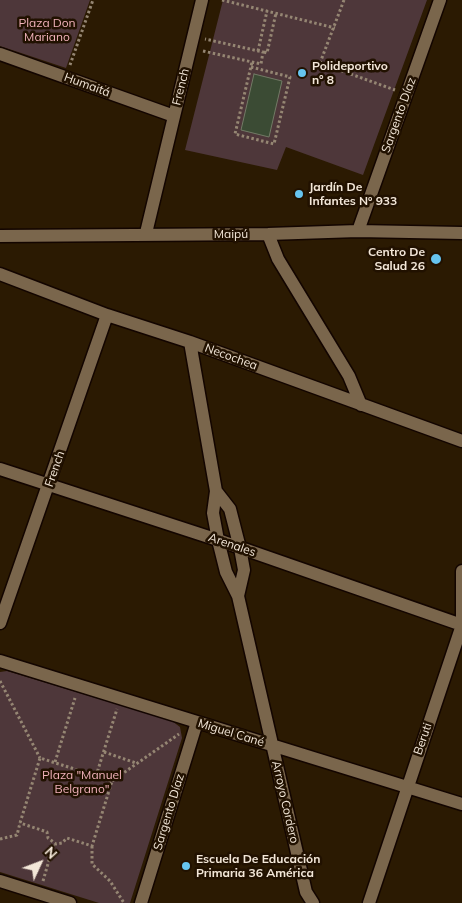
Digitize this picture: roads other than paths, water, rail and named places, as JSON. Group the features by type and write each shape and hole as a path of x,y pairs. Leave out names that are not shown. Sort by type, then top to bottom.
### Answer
{"street":[{"name":"French","path":"146,233 202,0"},
{"name":"Sargento Díaz","path":"358,231 440,0"},
{"name":"Humaitá","path":"0,54 174,116"},
{"name":"Maipú","path":"0,236 146,233 268,234 358,231 462,233"},
{"path":"268,234 278,259 349,376 361,405"},
{"name":"Necochea","path":"0,274 107,315 190,342 462,441"},
{"name":"French","path":"0,623 107,315"},
{"name":"Arroyo Cordero","path":"190,342 216,491 212,513 226,572 238,596 306,897 313,903"},
{"name":"Arenales","path":"0,469 218,540 462,625"},
{"name":"Arroyo Cordero","path":"216,491 230,509 240,548 244,570 238,596"},
{"name":"Beruti","path":"369,903 462,625 462,572"},
{"name":"Miguel Cané","path":"0,661 462,804"},
{"name":"Sargento Díaz","path":"141,903 197,722"},
{"path":"0,881 70,903"}],"place":[{"name":"Polideportivo n° 8","path":"302,73"},
{"name":"Jardín De Infantes Nº 933","path":"299,194"},
{"name":"Centro De Salud 26","path":"436,259"},
{"name":"Escuela De Educación Primaria 36 América","path":"186,866"}],"park label":[{"name":"Plaza Don Mariano","path":"47,30"},
{"name":"Plaza \"Manuel Belgrano\"","path":"82,782"}]}
